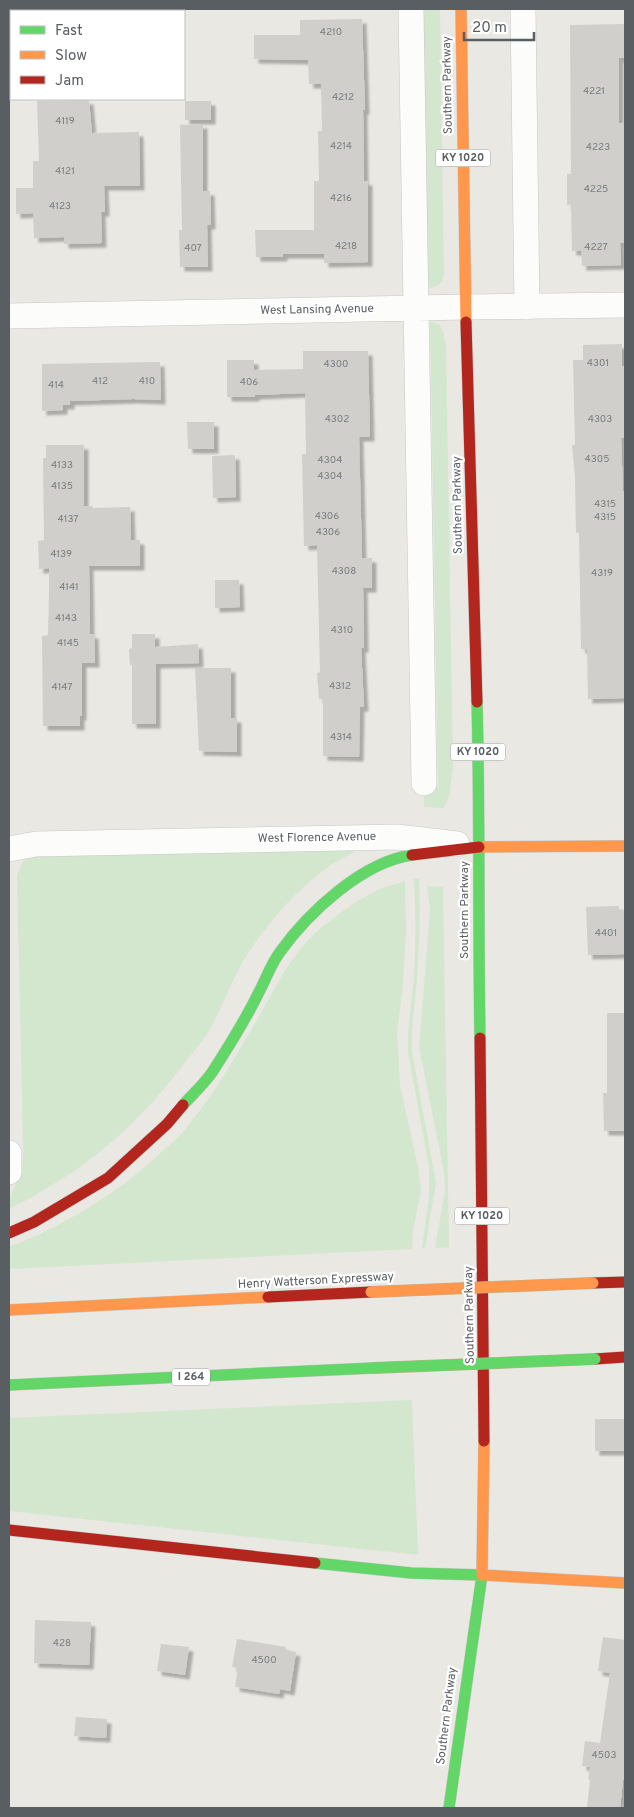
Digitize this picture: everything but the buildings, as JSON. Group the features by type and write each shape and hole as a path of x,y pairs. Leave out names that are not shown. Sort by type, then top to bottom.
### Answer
{"main road":[{"name":"Southern Parkway","path":"448,1808 482,1575 485,1412 479,847 461,9"},
{"name":"West Florence Avenue","path":"479,847 625,846"},
{"path":"9,1233 34,1222 74,1200 108,1178 167,1124 212,1073 259,994 280,952 317,909 344,886 371,870 399,857 479,847"},
{"name":"Henry Watterson Expressway","path":"9,1310 371,1292 625,1282"},
{"name":"I 264","path":"9,1385 625,1357"},
{"path":"9,1530 411,1574 482,1575 625,1583"}],"street":[{"path":"411,9 424,783"},
{"path":"522,9 527,306"},
{"name":"West Lansing Avenue","path":"9,316 466,306 625,305"},
{"name":"West Florence Avenue","path":"9,848 36,844 397,837 479,847"},
{"path":"9,1153 9,1172"}],"green space":[{"path":"422,9 440,9 444,274 440,284 430,288 428,285"},
{"path":"430,322 440,326 446,344 453,768 449,797 444,808 424,807 424,788 438,787"},
{"path":"359,849 332,865 312,880 290,900 271,922 245,958 206,1036 162,1092 143,1112 103,1149 82,1165 59,1181 9,1209 9,1199 22,1172 23,1149 17,875 23,861 32,857"},
{"path":"414,879 419,879 420,921 412,1051 436,1183 425,1248 422,1248 429,1197 429,1167 408,1053 415,951"},
{"path":"405,881 406,932 403,984 397,1033 400,1085 418,1167 421,1190 413,1231 412,1249 9,1269 9,1247 51,1228 92,1206 130,1179 182,1133 208,1100 286,969 311,937 329,921 360,900 380,889"},
{"path":"427,886 443,887 449,1247 435,1248 445,1190 444,1172 419,1047 430,910"},
{"path":"412,1400 418,1555 9,1511 9,1418"}],"traffic: fast":[{"path":"477,702 480,1038"},
{"path":"183,1105 213,1071 249,1012 277,957 305,921 356,878 393,860 412,855"},
{"path":"373,1368 595,1359"},
{"path":"9,1385 373,1368"},
{"path":"315,1563 411,1573 482,1575"},
{"path":"449,1808 482,1575"}],"traffic: slow":[{"path":"461,9 466,322"},
{"path":"479,847 625,846"},
{"path":"371,1292 593,1283"},
{"path":"9,1310 268,1297"},
{"path":"484,1441 482,1575 625,1583"}],"traffic: jam":[{"path":"466,322 477,702"},
{"path":"412,855 479,847"},
{"path":"480,1038 484,1441"},
{"path":"9,1233 34,1222 108,1178 167,1124 183,1105"},
{"path":"593,1283 625,1282"},
{"path":"268,1297 371,1292"},
{"path":"595,1359 625,1357"},
{"path":"9,1530 315,1563"}]}
